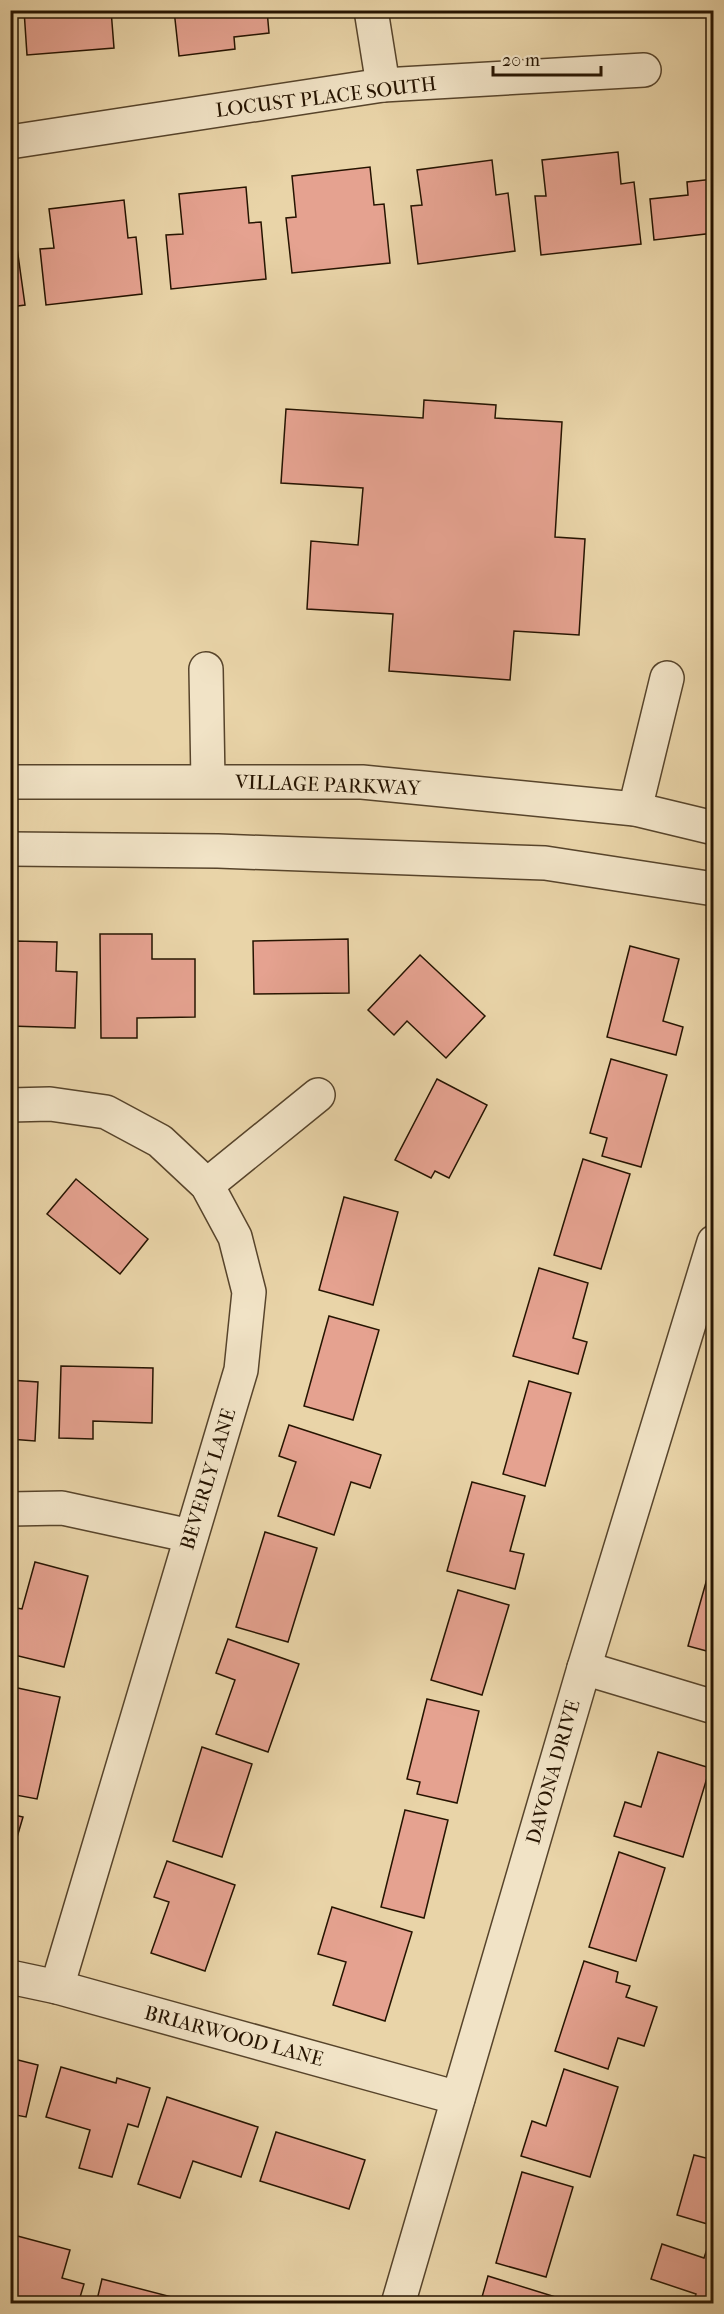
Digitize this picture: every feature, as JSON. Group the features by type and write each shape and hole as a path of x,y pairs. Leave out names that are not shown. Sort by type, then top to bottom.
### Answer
{"street":[{"path":"371,10 383,85"},
{"name":"LOCUST PLACE SOUTH","path":"10,142 383,85 644,70"},
{"path":"206,669 208,781"},
{"path":"635,809 667,678"},
{"name":"VILLAGE PARKWAY","path":"10,782 362,782 635,809 714,828"},
{"path":"10,849 218,851 545,863 714,889"},
{"path":"207,1185 318,1095"},
{"name":"BEVERLY LANE","path":"10,1105 50,1104 106,1112 160,1141 207,1185 235,1237 249,1292 241,1370 57,1987"},
{"name":"DAVONA DRIVE","path":"398,2304 584,1668 714,1242"},
{"path":"10,1509 62,1508 191,1536"},
{"path":"584,1668 714,1707"},
{"name":"BRIARWOOD LANE","path":"10,1977 57,1987 458,2097"}],"building":[{"path":"24,10 111,10 114,48 27,55"},
{"path":"174,10 267,10 269,33 234,37 235,49 179,56"},
{"path":"503,10 566,10 566,11 503,17"},
{"path":"618,152 621,184 634,182 641,244 541,255 535,196 546,196 542,160"},
{"path":"492,160 496,195 508,193 515,251 418,264 411,206 422,205 417,170"},
{"path":"370,167 374,205 384,204 390,263 292,273 286,218 296,217 292,176"},
{"path":"714,179 714,233 654,240 650,199 688,195 687,182"},
{"path":"246,187 249,223 261,222 266,279 171,289 166,235 183,234 179,194"},
{"path":"124,200 128,238 136,237 142,294 46,305 40,249 54,248 49,209"},
{"path":"10,212 12,212 25,305 10,307"},
{"path":"424,400 496,405 495,418 562,422 555,537 585,539 579,635 514,631 510,680 389,671 393,614 307,609 311,541 358,545 363,488 281,483 286,409 423,418"},
{"path":"100,934 152,934 152,959 195,959 195,1017 137,1018 137,1038 101,1038"},
{"path":"348,939 349,993 254,994 253,941"},
{"path":"14,941 57,942 56,971 77,972 75,1028 10,1026 10,974 13,974"},
{"path":"630,946 679,959 663,1021 683,1027 676,1055 607,1037"},
{"path":"420,955 485,1016 446,1058 407,1021 394,1035 368,1010"},
{"path":"611,1059 667,1075 641,1167 602,1156 607,1138 590,1133"},
{"path":"437,1079 487,1105 449,1178 435,1171 431,1178 395,1160"},
{"path":"583,1159 630,1174 601,1269 554,1255"},
{"path":"76,1179 148,1239 120,1274 47,1214"},
{"path":"344,1197 398,1212 373,1305 319,1290"},
{"path":"539,1268 588,1283 573,1338 587,1342 578,1374 513,1356"},
{"path":"329,1316 379,1330 353,1420 304,1406"},
{"path":"61,1366 153,1368 152,1423 93,1421 93,1439 59,1438"},
{"path":"10,1380 38,1382 35,1441 10,1439"},
{"path":"529,1381 571,1393 545,1486 503,1474"},
{"path":"289,1425 381,1455 370,1488 351,1482 334,1535 278,1516 296,1462 279,1456"},
{"path":"472,1482 525,1496 510,1551 524,1554 515,1589 447,1571"},
{"path":"265,1532 317,1548 288,1642 236,1627"},
{"path":"714,1554 714,1653 688,1646"},
{"path":"35,1562 88,1576 64,1667 10,1654 10,1607 22,1609"},
{"path":"458,1590 509,1605 482,1695 431,1680"},
{"path":"228,1639 299,1664 268,1752 216,1734 235,1680 216,1673"},
{"path":"13,1687 60,1697 37,1799 10,1794 10,1697"},
{"path":"427,1699 479,1711 457,1803 417,1794 420,1782 407,1779"},
{"path":"202,1747 252,1764 222,1857 173,1841"},
{"path":"658,1752 710,1768 683,1857 614,1836 625,1802 641,1807"},
{"path":"405,1810 448,1820 424,1918 381,1907"},
{"path":"10,1814 23,1817 10,1861"},
{"path":"619,1852 665,1868 636,1961 589,1947"},
{"path":"167,1861 235,1885 205,1971 151,1953 169,1902 154,1897"},
{"path":"332,1907 412,1932 385,2021 333,2005 346,1962 318,1954"},
{"path":"584,1961 618,1972 616,1982 630,1986 626,1997 657,2007 644,2046 618,2038 608,2069 555,2051"},
{"path":"10,2058 38,2065 26,2117 10,2114"},
{"path":"61,2067 116,2083 117,2078 150,2088 138,2127 128,2124 112,2177 79,2168 90,2130 46,2117"},
{"path":"564,2069 618,2087 590,2177 521,2156 532,2121 546,2126"},
{"path":"167,2097 258,2127 241,2177 193,2161 180,2198 138,2184"},
{"path":"276,2132 365,2160 349,2209 260,2181"},
{"path":"694,2155 714,2160 714,2226 677,2215"},
{"path":"522,2172 573,2187 546,2277 496,2263"},
{"path":"10,2234 70,2250 62,2278 84,2284 78,2304 10,2304"},
{"path":"709,2243 714,2244 714,2304 693,2304 696,2294 651,2279 662,2244 704,2258"},
{"path":"488,2276 578,2304 480,2304"},
{"path":"102,2279 195,2303 195,2304 96,2304"}]}
